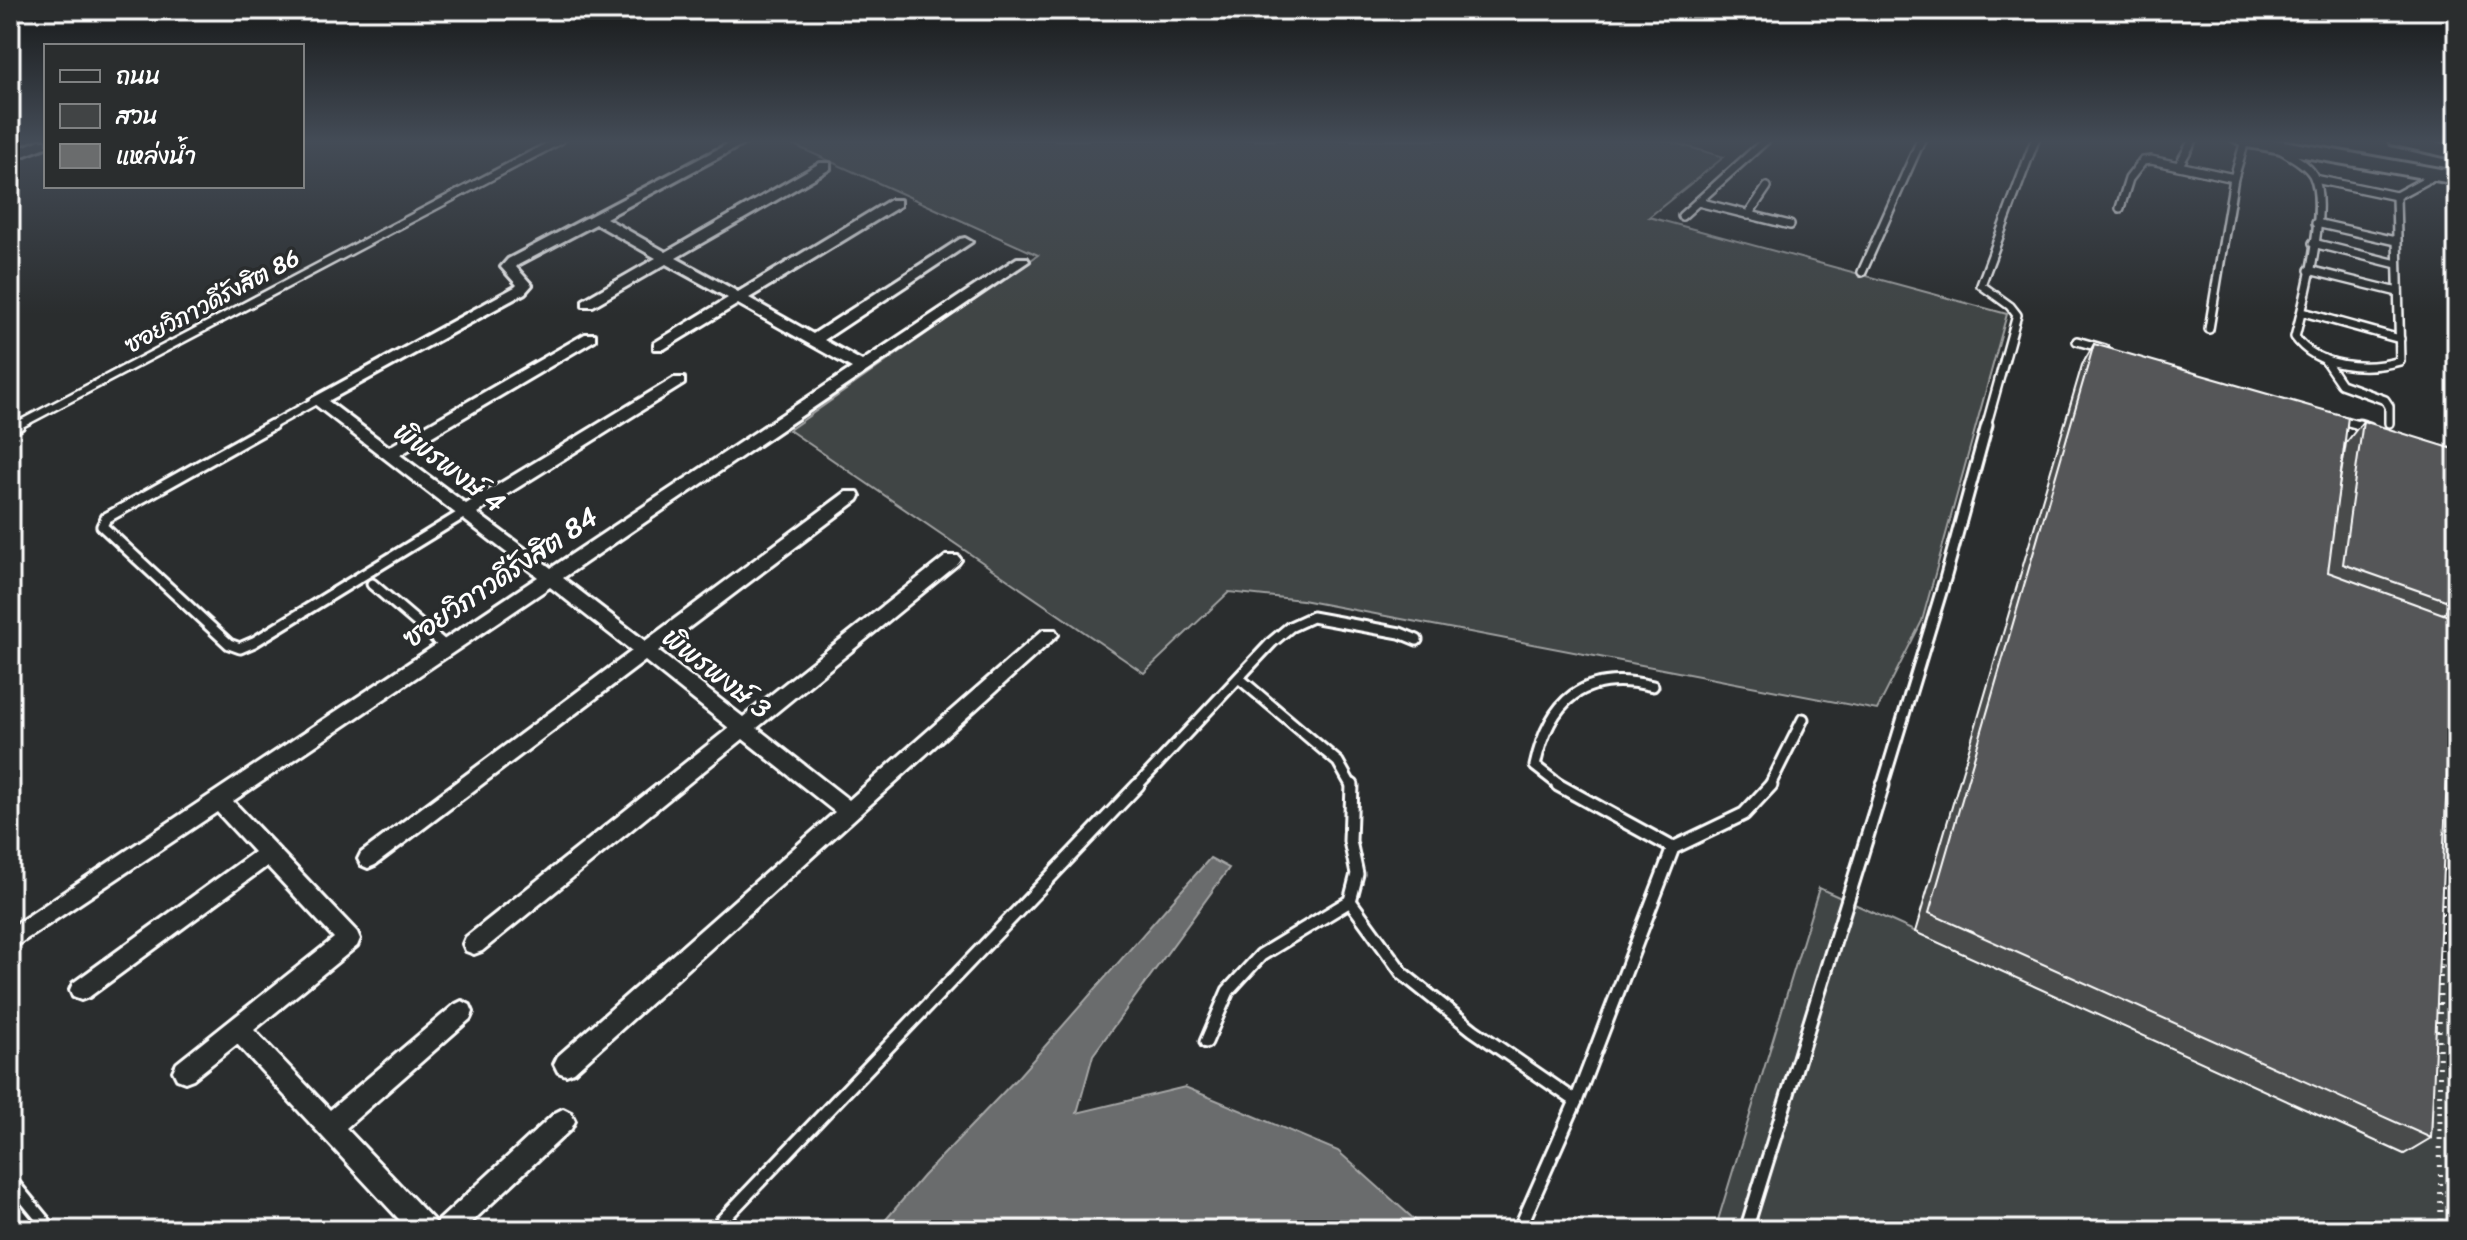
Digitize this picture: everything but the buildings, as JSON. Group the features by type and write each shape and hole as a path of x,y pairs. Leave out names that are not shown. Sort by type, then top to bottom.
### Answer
{"street":[{"path":"317,400 520,290 525,285 508,267 513,262 637,198"},
{"path":"588,303 769,198"},
{"path":"659,346 895,203"},
{"path":"597,219 863,368"},
{"path":"816,339 965,242"},
{"name":"ซอยวิภาวดีรังสิต 84","path":"10,940 1022,261"},
{"path":"389,454 590,337"},
{"path":"466,512 679,381"},
{"name":"พิพรพงษ์ 4","path":"317,400 550,577"},
{"path":"368,859 852,496"},
{"path":"474,944 952,560"},
{"name":"พิพรพงษ์ 3","path":"550,577 850,812"},
{"path":"566,1064 1049,635"},
{"path":"185,1071 349,939 219,800"},
{"path":"81,990 269,853"},
{"path":"329,1127 462,1012"},
{"path":"238,1029 426,1230"},
{"path":"445,1230 563,1121"}],"lane":[{"name":"ซอยวิภาวดีรังสิต 86","path":"10,430 450,198"},
{"path":"1682,216 1703,198"},
{"path":"1748,215 1760,198"},
{"path":"1862,272 1895,198"},
{"path":"1746,1230 1940,595 2017,315 2009,304 1991,296 1981,285 2013,198"},
{"path":"2120,208 2123,198"},
{"path":"2209,329 2231,198"},
{"path":"2318,198 2303,312 2295,337 2297,343 2324,359 2368,368 2387,367 2400,361 2396,198"},
{"path":"1698,202 1790,225"},
{"path":"2316,223 2396,241"},
{"path":"2313,243 2397,264"},
{"path":"2309,270 2398,292"},
{"path":"2303,312 2400,339"},
{"path":"2077,341 2108,350"},
{"path":"2324,359 2331,377 2337,383 2385,400 2389,406 2389,423"},
{"path":"317,400 106,518 102,526 229,644 240,648 466,512"},
{"path":"2320,413 2381,432"},
{"path":"372,584 446,647"},
{"path":"713,1230 1240,679 1267,645 1297,621 1312,617 1400,633 1417,640"},
{"path":"1206,1042 1228,991 1261,955 1350,901 1357,874 1350,841 1352,783 1338,762 1240,679"},
{"path":"1653,686 1636,680 1606,679 1587,684 1570,695 1550,720 1538,744 1535,766 1556,784 1673,848"},
{"path":"2453,684 2444,862 2457,868"},
{"path":"1519,1230 1576,1101 1673,848 1736,818 1760,801 1776,778 1803,719"},
{"path":"1350,901 1403,974 1473,1030 1576,1101"},
{"path":"10,1180 51,1230"}],"path":[{"path":"2441,1230 2439,1030 2444,862"}],"green space":[{"path":"911,198 1673,198 1649,217 2007,314 1922,621 1877,710 1302,600 1229,592 1144,673 789,430 1038,255"},
{"path":"1819,888 2403,1153 2417,955 2457,972 2457,1230 1715,1230"}],"water":[{"path":"1210,858 1229,868 1093,1055 1077,1113 1185,1087 1338,1151 1426,1230 877,1230 923,1176 1018,1077"}]}
